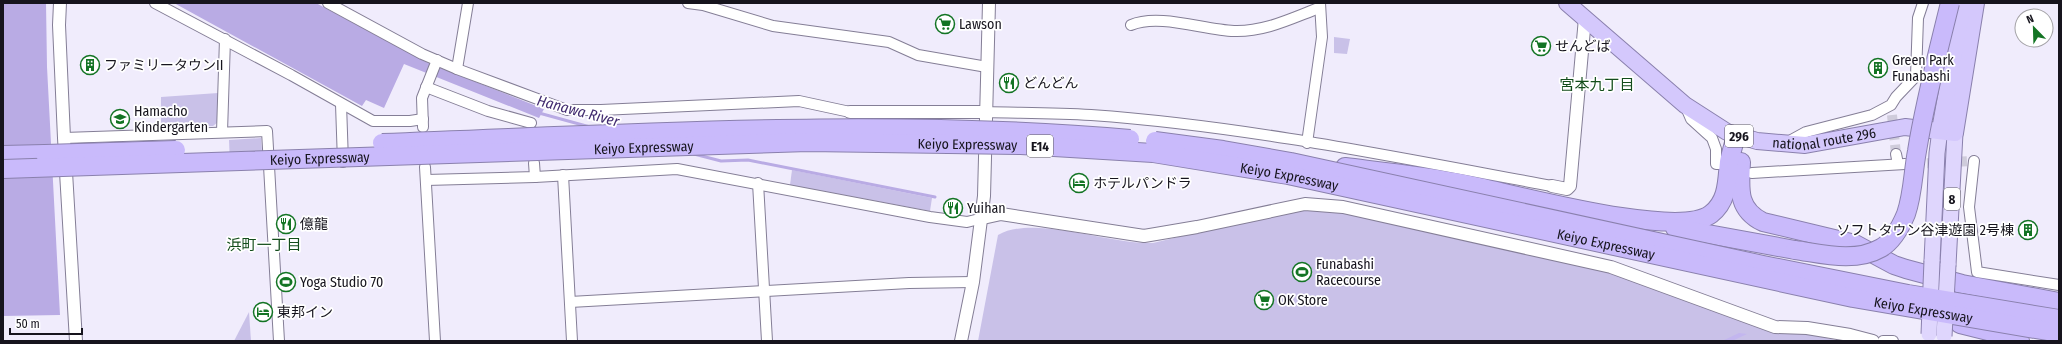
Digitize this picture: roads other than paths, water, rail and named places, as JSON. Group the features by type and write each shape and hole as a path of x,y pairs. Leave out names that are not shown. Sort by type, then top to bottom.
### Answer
{"highway":[{"path":"1291,162 1423,177 1679,229 1795,250 1841,256 1868,254 1882,247 1900,227 1909,202 1930,88 1950,3"},
{"path":"1948,132 1963,3"},
{"path":"1948,132 1976,3"},
{"name":"national route 296","path":"1570,4 1685,105 1727,132 1757,141 1805,145 1905,128 1948,132"},
{"name":"Keiyo Expressway","path":"3,156 700,131 939,130 1021,132 1153,141 1223,150 1291,162 1763,265 1908,294 2059,319"},
{"path":"1629,218 1678,222 1701,219 1710,215 1718,208 1726,191 1730,160 1736,135"},
{"path":"1736,135 1741,160 1741,195 1748,212 1754,218 1773,226 1855,244 1894,266 1906,270 1962,284 2059,302"},
{"name":"Keiyo Expressway","path":"3,169 808,142 1021,145 1153,153 1288,175 1853,298 2059,333"},
{"path":"1853,298 2014,338"}],"main road":[{"name":"8","path":"1936,338 1932,261 1937,153 1948,132"},
{"name":"8","path":"1936,338 1948,265 1948,132"}],"street":[{"path":"53,3 59,25"},
{"path":"60,3 59,25 64,138 76,341"},
{"path":"155,3 373,122 410,121 423,123 422,98 436,62"},
{"path":"328,3 436,62 567,110 601,110 799,101 850,112 985,112 1092,116 1178,124 1308,143 1567,189 1570,186 1585,18"},
{"path":"457,69 468,3"},
{"path":"688,3 773,26 890,42 918,55 987,67"},
{"path":"961,341 973,282 982,218 989,3"},
{"path":"1784,144 1806,132 1892,110 1896,96 1916,76 1918,18 1923,3"},
{"path":"1131,25 1145,21 1193,25 1233,31 1249,30 1266,28 1320,5 1322,38 1308,143"},
{"path":"222,132 225,40"},
{"path":"427,84 488,111 532,123"},
{"path":"341,104 343,166"},
{"path":"1685,105 1691,119 1712,138 1716,149 1716,164 1719,164"},
{"path":"64,138 267,131 279,341"},
{"path":"1752,173 1900,161"},
{"path":"1974,161 1969,207 1977,272 2059,285"},
{"path":"534,163 535,178"},
{"path":"425,167 435,341"},
{"path":"426,180 535,178 563,175 677,169 758,183 930,218 967,222 1001,214 1144,236 1197,228 1305,204 1343,207 1611,267 1775,327 1807,328 1873,341"},
{"path":"563,175 572,341"},
{"path":"758,183 767,341"},
{"path":"570,302 959,281 973,282"},
{"path":"1883,341 1893,341"}],"waterway":[{"name":"Hanawa River","path":"539,113 590,127"},
{"name":"Hanawa River","path":"694,154 721,161 748,160 935,197"}],"tunnel":[{"path":"1892,115 1896,154"},
{"path":"1912,164 1974,161"}],"place":[{"name":"Lawson","path":"945,24"},
{"name":"せんどば","path":"1541,46"},
{"name":"ファミリータウンII","path":"90,65"},
{"name":"Green Park Funabashi","path":"1878,68"},
{"name":"どんどん","path":"1009,83"},
{"name":"Hamacho Kindergarten","path":"120,119"},
{"name":"ホテルパンドラ","path":"1079,183"},
{"name":"Yuihan","path":"953,208"},
{"name":"億龍","path":"286,224"},
{"name":"ソフトタウン谷津遊園 2号棟","path":"2028,230"},
{"name":"Funabashi Racecourse","path":"1302,272"},
{"name":"Yoga Studio 70","path":"286,282"},
{"name":"OK Store","path":"1264,300"},
{"name":"東邦イン","path":"263,312"}],"district":[{"name":"宮本九丁目","path":"1597,85"},
{"name":"浜町一丁目","path":"264,245"}]}
